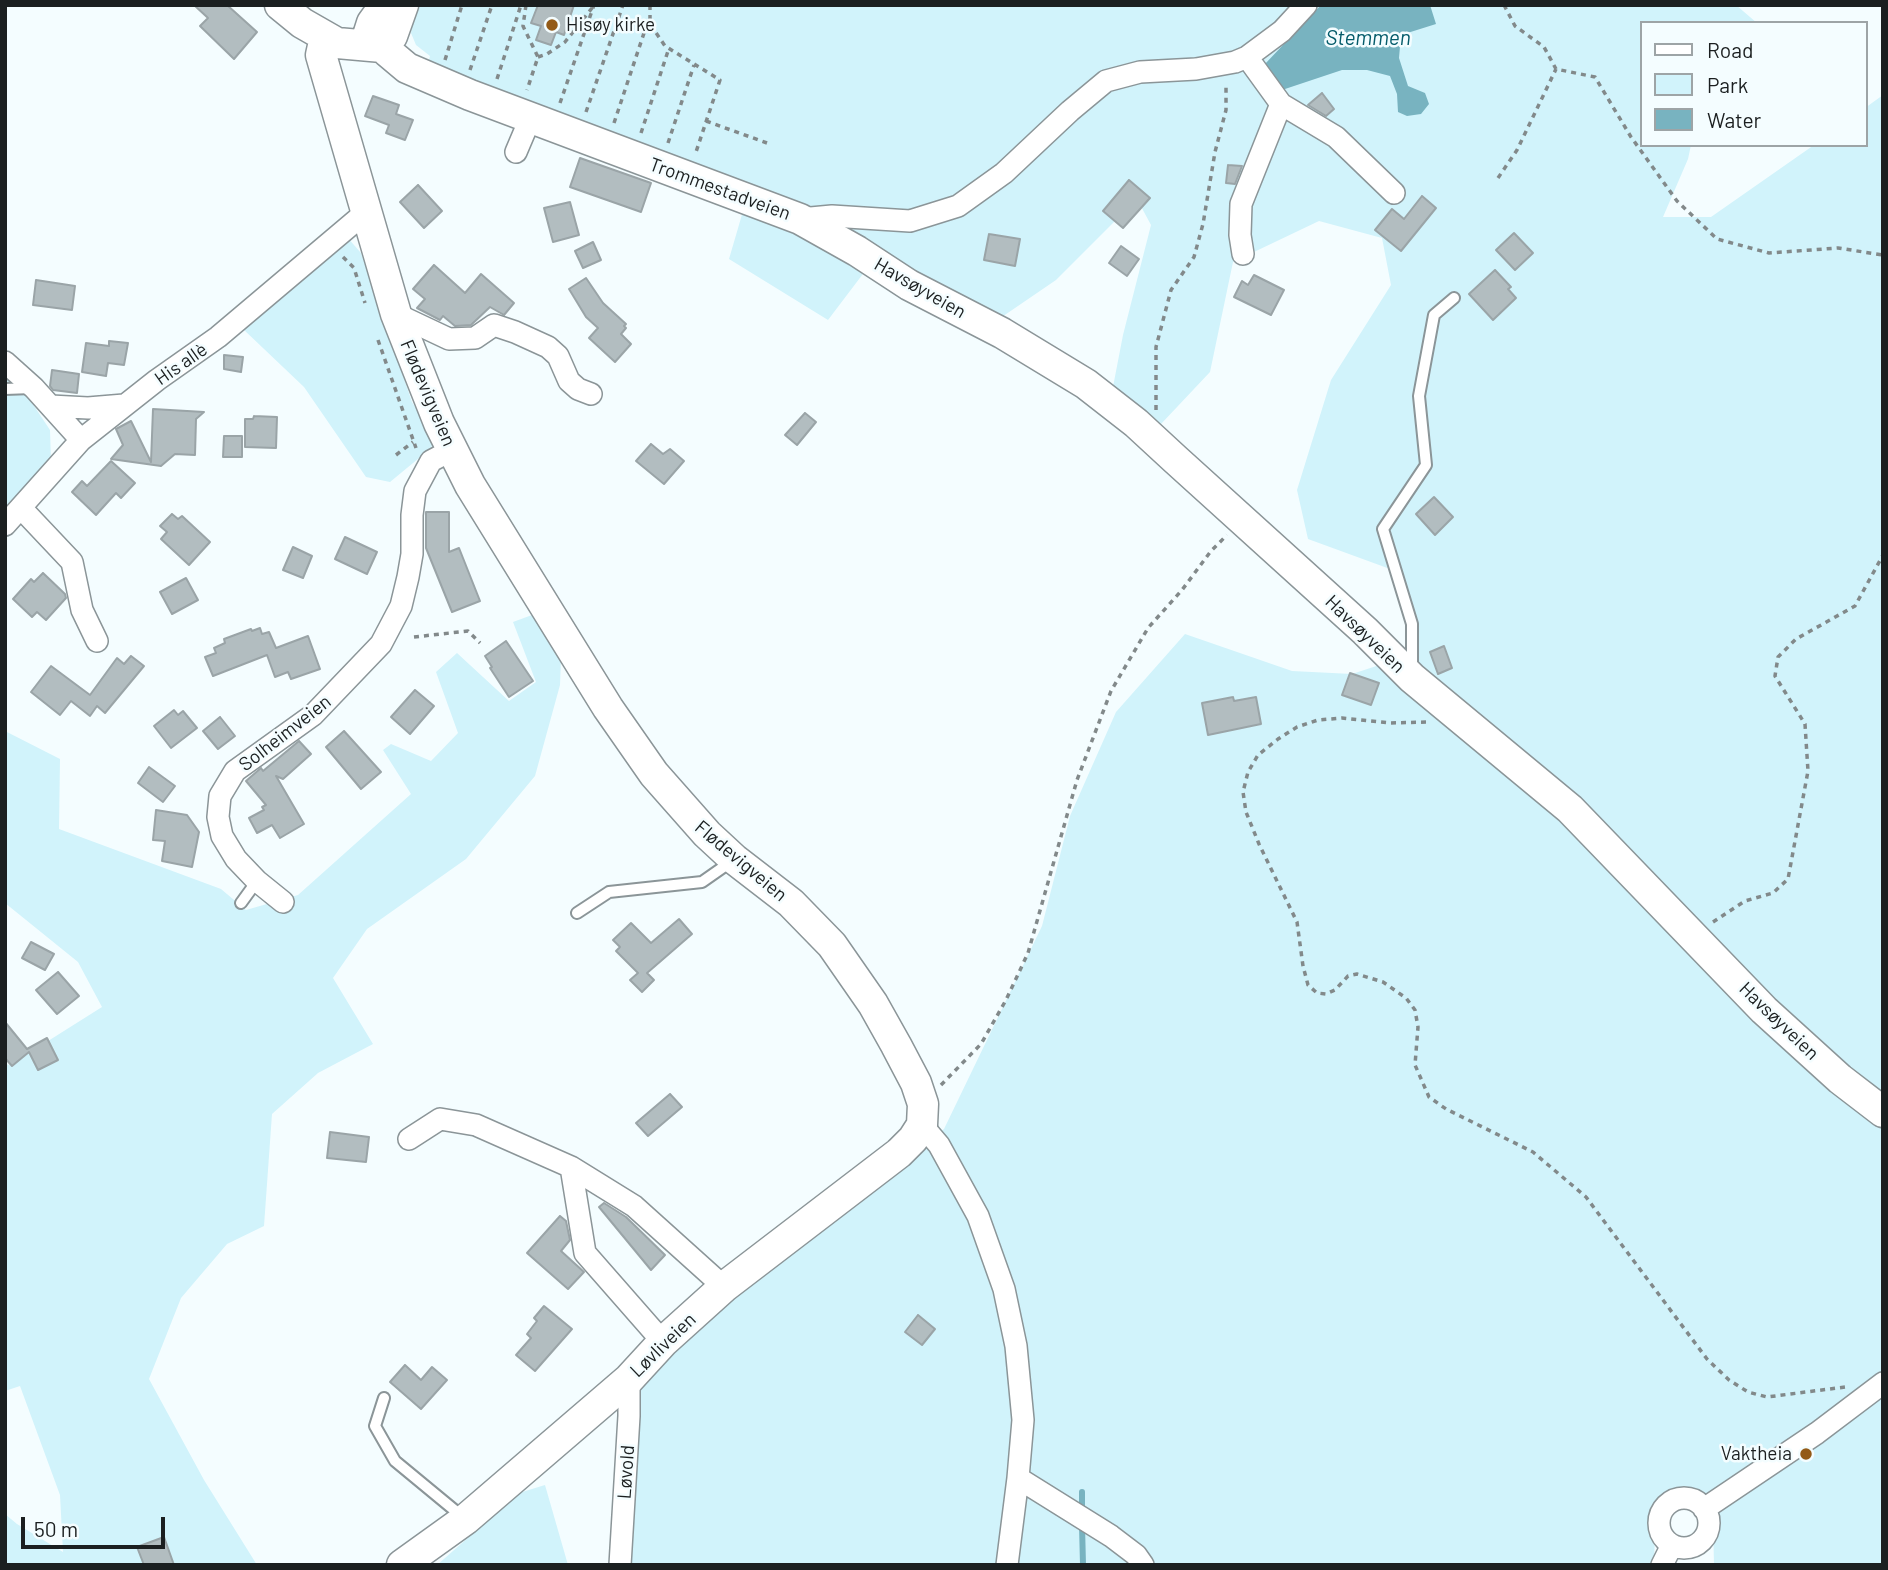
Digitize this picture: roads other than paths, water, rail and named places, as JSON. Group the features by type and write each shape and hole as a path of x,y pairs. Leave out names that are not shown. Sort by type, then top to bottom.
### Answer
{"main road":[{"path":"280,5 302,23 337,43 374,46 392,36 403,5"},
{"path":"374,46 372,23 385,5"},
{"name":"Flødevigveien","path":"324,37 321,55 366,212 385,322 411,354 442,455 470,485 608,708 680,807 734,859 791,903 832,945 873,1004 897,1045 915,1083 922,1114"},
{"name":"Trommestadveien","path":"374,46 407,68 537,110 687,177 800,219"},
{"name":"Havsøyveien","path":"800,219 857,251 909,285 1045,358 1086,384 1155,440 1365,631 1412,678 1570,809 1764,1010 1840,1079 1883,1112"},
{"name":"Løvliveien","path":"402,1565 435,1544 466,1519 629,1379 663,1342 724,1287 899,1153 913,1139 922,1114"}],"street":[{"name":"Trommestadveien","path":"800,219 832,216 911,221 958,206 1004,173 1106,81 1140,72 1196,69 1226,64 1247,57 1282,31 1306,5"},
{"path":"1247,57 1281,104 1336,137 1394,192"},
{"path":"1243,254 1240,235 1241,204 1281,104"},
{"path":"516,152 537,110"},
{"name":"His allè","path":"5,525 82,440 124,405 218,337 366,212"},
{"path":"385,322 449,339 475,338 494,326 515,332 548,347 558,356 569,381 578,389 591,394"},
{"path":"5,362 34,388 82,440"},
{"path":"51,406 88,408 124,405"},
{"name":"Solheimveien","path":"284,902 257,881 236,859 222,836 218,817 220,796 235,772 313,715 381,644 401,606 412,554 415,491 442,455"},
{"path":"21,508 72,562 82,610 97,641"},
{"name":"Flødevigveien","path":"922,1114 978,1216 1004,1289 1016,1346 1023,1419 1007,1565"},
{"path":"409,1139 440,1119 476,1125 570,1167 634,1206 724,1287"},
{"path":"570,1167 584,1252 663,1342"},
{"name":"Løvold","path":"620,1565 629,1379"},
{"path":"1704,1509 1817,1433 1880,1384"},
{"path":"1018,1478 1111,1536 1136,1555 1143,1565"},
{"path":"1683,1499 1691,1500 1704,1509 1709,1525 1702,1540 1688,1548 1672,1545 1661,1534 1659,1517 1668,1504 1683,1499"},
{"path":"1662,1565 1672,1545"}],"lane":[{"path":"1412,678 1412,624 1383,529 1426,464 1419,396 1434,315 1454,298"},
{"path":"5,389 34,388"},
{"path":"577,914 609,892 702,882 734,859"},
{"path":"241,902 257,881"},
{"path":"384,1398 375,1426 395,1461 466,1519"}],"water":[{"name":"Stemmen","path":"1321,5 1430,5 1436,24 1401,35 1399,58 1408,86 1425,93 1429,104 1421,114 1407,116 1398,112 1397,94 1390,76 1367,70 1342,70 1282,90 1265,64"}],"waterway":[{"path":"1082,1492 1082,1511"},
{"path":"1082,1525 1083,1565"}],"place":[{"name":"Hisøy kirke","path":"552,25"},
{"name":"Vaktheia","path":"1806,1454"}]}
